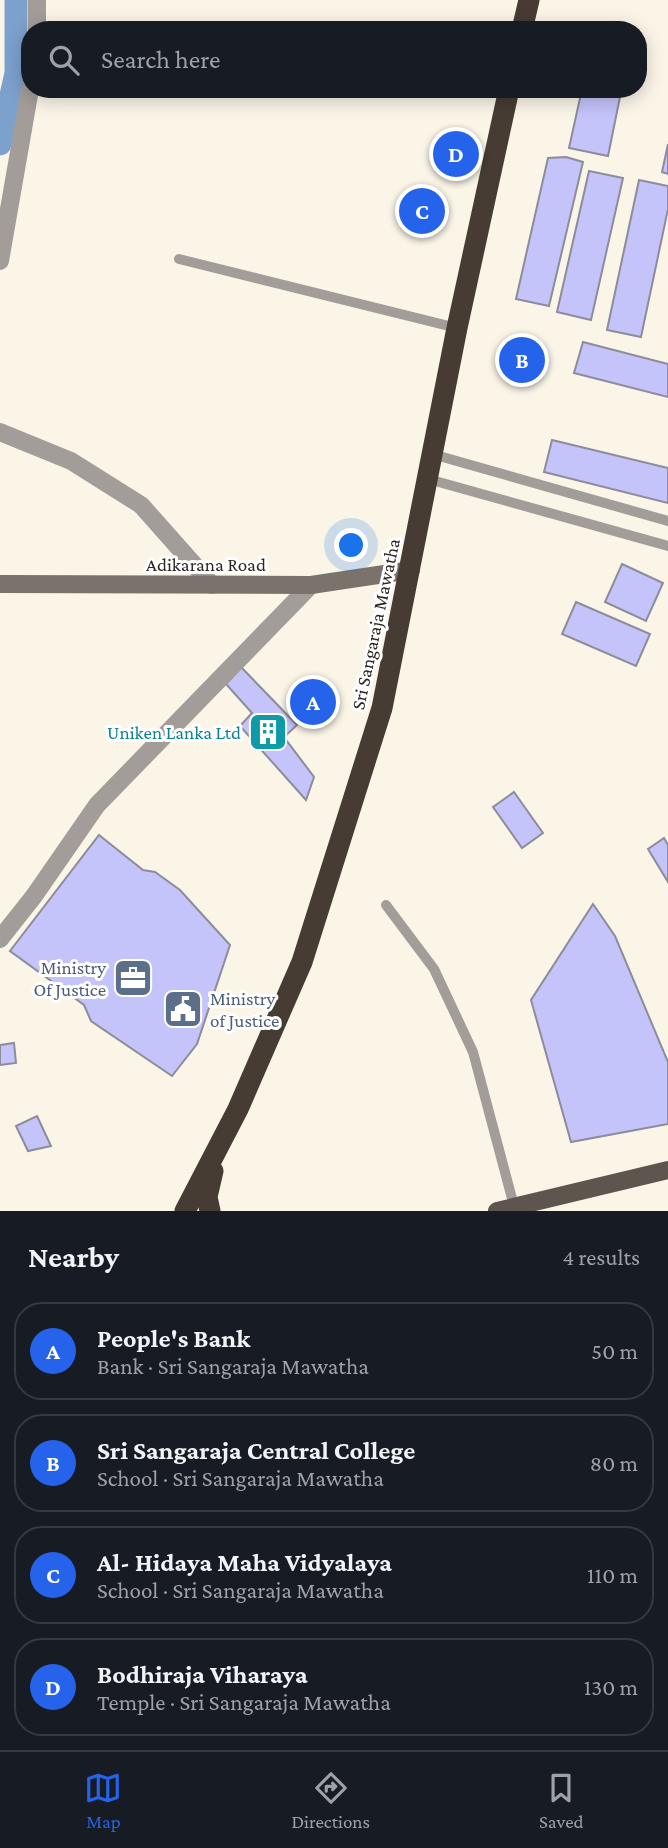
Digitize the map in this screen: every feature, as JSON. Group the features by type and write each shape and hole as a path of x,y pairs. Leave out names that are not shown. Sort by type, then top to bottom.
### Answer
{"highway":[{"path":"524,21 529,0"},
{"name":"Sri Sangaraja Mawatha","path":"185,1211 220,1149 302,962 382,708 457,328 507,98"},
{"name":"Sri Sangaraja Mawatha","path":"210,1211 207,1197 220,1149"}],"main road":[{"path":"505,1208 668,1170"}],"street":[{"path":"37,0 37,21"},
{"path":"0,261 28,98"},
{"path":"0,432 71,461 141,505 212,585"},
{"name":"Adikarana Road","path":"0,584 311,585 411,570"},
{"path":"0,940 34,897 97,805 311,585"}],"lane":[{"path":"179,259 457,328"},
{"path":"432,454 668,521"},
{"path":"428,479 668,546"},
{"path":"386,905 434,969 473,1052 505,1208"}],"building":[{"path":"580,98 620,98 608,156 569,148"},
{"path":"668,144 668,174 662,172"},
{"path":"566,157 583,162 549,306 516,299 548,158"},
{"path":"589,171 623,178 591,320 557,312"},
{"path":"639,180 668,186 668,209 641,337 607,330"},
{"path":"583,342 668,364 668,397 574,373"},
{"path":"552,440 668,468 668,503 544,472"},
{"path":"622,564 663,583 646,621 605,602"},
{"path":"576,602 650,634 636,666 562,634"},
{"name":"Uniken Lanka Ltd","path":"241,667 297,725 284,737 314,777 306,800 240,726 252,713 226,684"},
{"path":"514,792 543,833 522,848 493,807"},
{"name":"Ministry Of Justice","path":"99,835 143,870 155,872 180,890 230,945 197,1044 172,1076 91,1021 84,1005 10,951"},
{"path":"664,838 668,845 668,882 648,849"},
{"path":"593,904 615,936 668,1062 668,1124 571,1142 531,1000"},
{"path":"14,1043 16,1063 0,1065 0,1045"},
{"path":"37,1116 51,1146 28,1151 16,1126"}],"waterway":[{"path":"0,144 16,73 16,0"}],"place":[{"name":"Bodhiraja Viharaya","path":"456,154"},
{"name":"Al- Hidaya Maha Vidyalaya","path":"422,211"},
{"name":"Sri Sangaraja Central College","path":"522,360"},
{"name":"People's Bank","path":"313,702"},
{"name":"Uniken Lanka Ltd","path":"268,732"},
{"name":"Ministry Of Justice","path":"133,978"},
{"name":"Ministry of Justice","path":"183,1009"}]}
